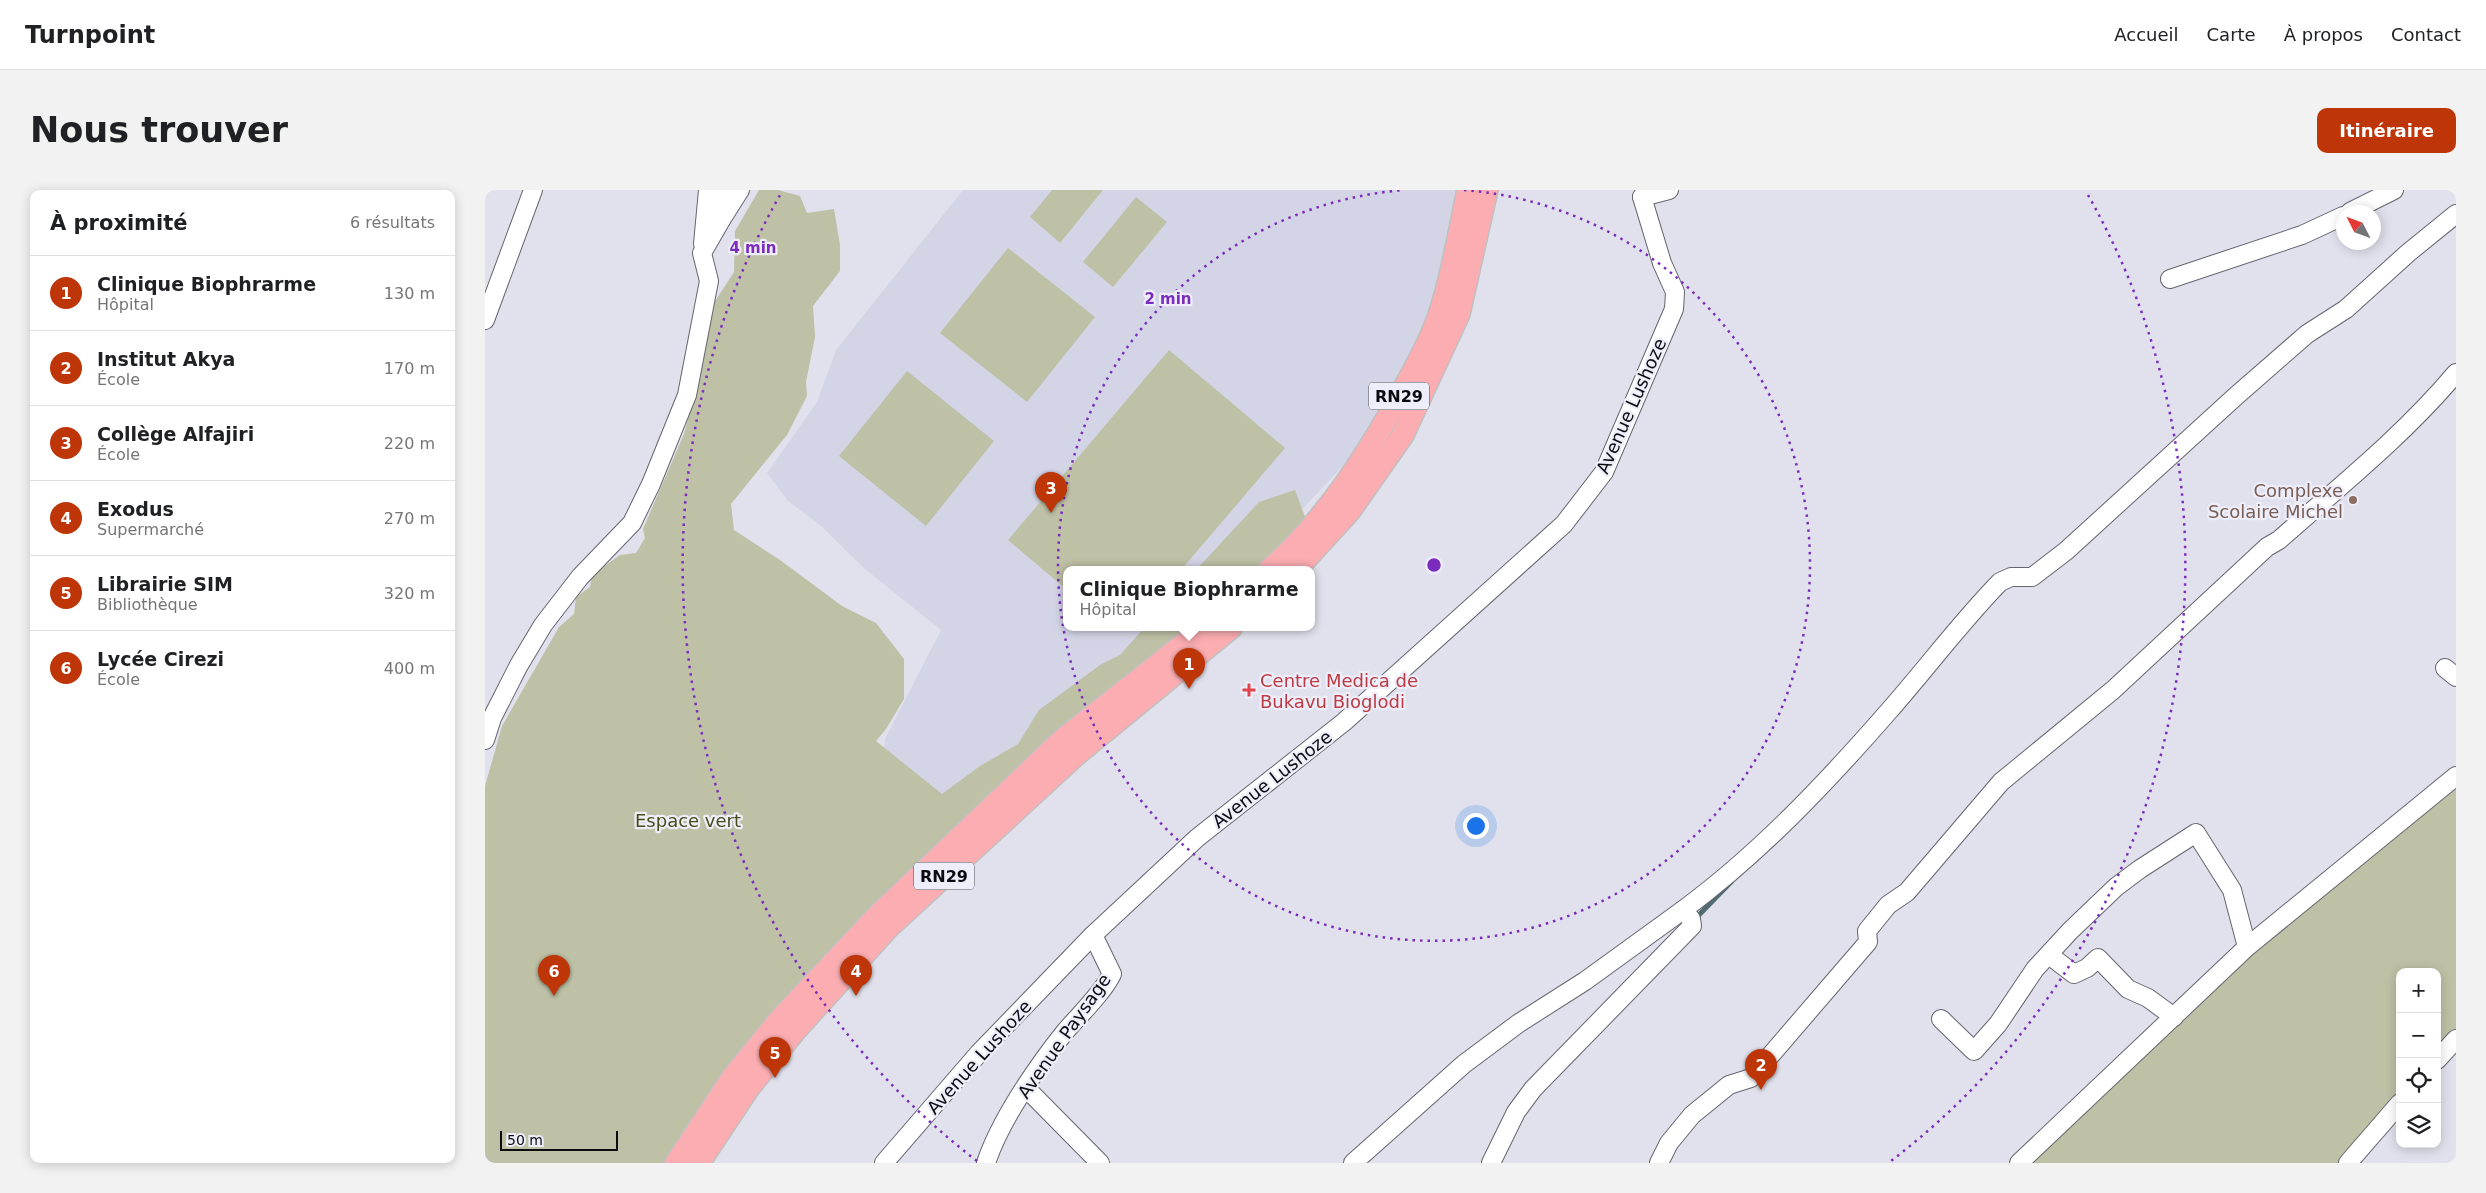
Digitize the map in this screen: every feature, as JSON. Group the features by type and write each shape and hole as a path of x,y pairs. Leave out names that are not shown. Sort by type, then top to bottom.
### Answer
{"main road":[{"name":"RN29","path":"1273,566 1305,536 1331,505 1385,423 1424,350 1443,302 1467,190"},
{"name":"RN29","path":"1300,566 1349,512 1403,435 1459,314 1487,190"},
{"path":"1385,423 1403,435"},
{"name":"RN29","path":"676,1163 732,1078 780,1019 878,915 1201,631"},
{"name":"RN29","path":"699,1163 760,1075 795,1031 888,928 1069,747 1227,631"}],"street":[{"path":"485,320 533,190"},
{"path":"485,740 492,718 519,665 543,625 580,577 632,523 651,484 687,395 709,281 702,252 708,190"},
{"path":"721,190 721,220"},
{"path":"702,252 740,190"},
{"path":"1644,194 1669,190"},
{"path":"2364,205 2394,190"},
{"name":"Avenue Lushoze","path":"885,1163 979,1053 1093,935 1197,838 1344,722 1557,531 1604,472 1674,309 1675,292 1662,263 1644,194"},
{"path":"1353,1163 1464,1064 1519,1022 1585,981 1683,910 1739,865 1815,791 1890,710 1934,656 2000,582 2011,576 2032,577 2066,551 2307,334 2346,309 2408,253 2456,214"},
{"path":"2170,279 2302,235 2336,219"},
{"path":"1659,1163 1669,1143 1692,1115 1729,1085 1751,1078 1868,942 1867,931 1888,905 1907,892 2001,782 2113,690 2267,547 2279,540 2354,474 2427,406 2456,373"},
{"path":"2019,1163 2247,947 2456,776"},
{"path":"1941,1019 1974,1051 1998,1024 2035,970 2070,930 2116,887 2196,833 2232,890 2247,947"},
{"path":"1491,1163 1516,1112 1533,1089 1692,926 1691,919 1683,910"},
{"name":"Avenue Paysage","path":"986,1163 994,1140 1026,1088 1060,1039 1112,974 1093,935"},
{"path":"2049,955 2074,974 2087,968 2098,958 2128,989 2148,998 2174,1017"},
{"path":"2439,1058 2456,1039"},
{"path":"1026,1088 1100,1163"},
{"path":"2348,1163 2399,1103"}],"shaded area":[{"path":"963,190 1459,190 1425,335 1376,430 1285,528 1237,566 1063,566 1063,631 1162,631 951,817 884,755 885,739 941,630 865,569 820,525 788,501 767,473 817,402 836,350"}],"green space":[{"name":"Espace vert","path":"759,190 778,190 800,196 807,213 834,209 840,245 840,271 813,306 815,337 806,382 807,396 787,435 731,504 734,530 780,560 842,606 876,623 904,659 904,699 886,729 876,741 942,794 980,766 1018,744 1039,710 1100,665 1120,655 1141,631 1181,631 1170,656 1125,692 676,1163 485,1163 485,786 502,726 559,627 574,614 576,597 590,587 592,575 620,555 636,553 645,538 643,529 684,434 690,412 693,363 712,306 734,272 735,231"},
{"path":"1052,190 1103,190 1060,243 1030,217"},
{"path":"1136,197 1167,222 1113,287 1083,262"},
{"path":"1008,248 1095,317 1027,402 940,333"},
{"path":"1169,350 1285,448 1184,566 1063,566 1063,586 1008,540"},
{"path":"907,371 994,441 926,526 839,456"},
{"path":"1295,490 1310,530 1271,566 1200,566 1259,502"},
{"path":"2456,776 2456,1040 2441,1059 2441,968 2396,968 2396,1118 2361,1163 2030,1163 2233,971"}],"waterway":[{"path":"1694,920 1732,881"}],"place":[{"name":"Complexe Scolaire Michel","path":"2353,500"},
{"name":"Collège Alfajiri","path":"1051,513"},
{"name":"Clinique Biophrarme","path":"1189,689"},
{"name":"Centre Medica de Bukavu Bioglodi","path":"1249,690"},
{"name":"Lycée Cirezi","path":"554,996"},
{"name":"Exodus","path":"856,996"},
{"name":"Librairie SIM","path":"775,1078"},
{"name":"Institut Akya","path":"1761,1090"}]}
